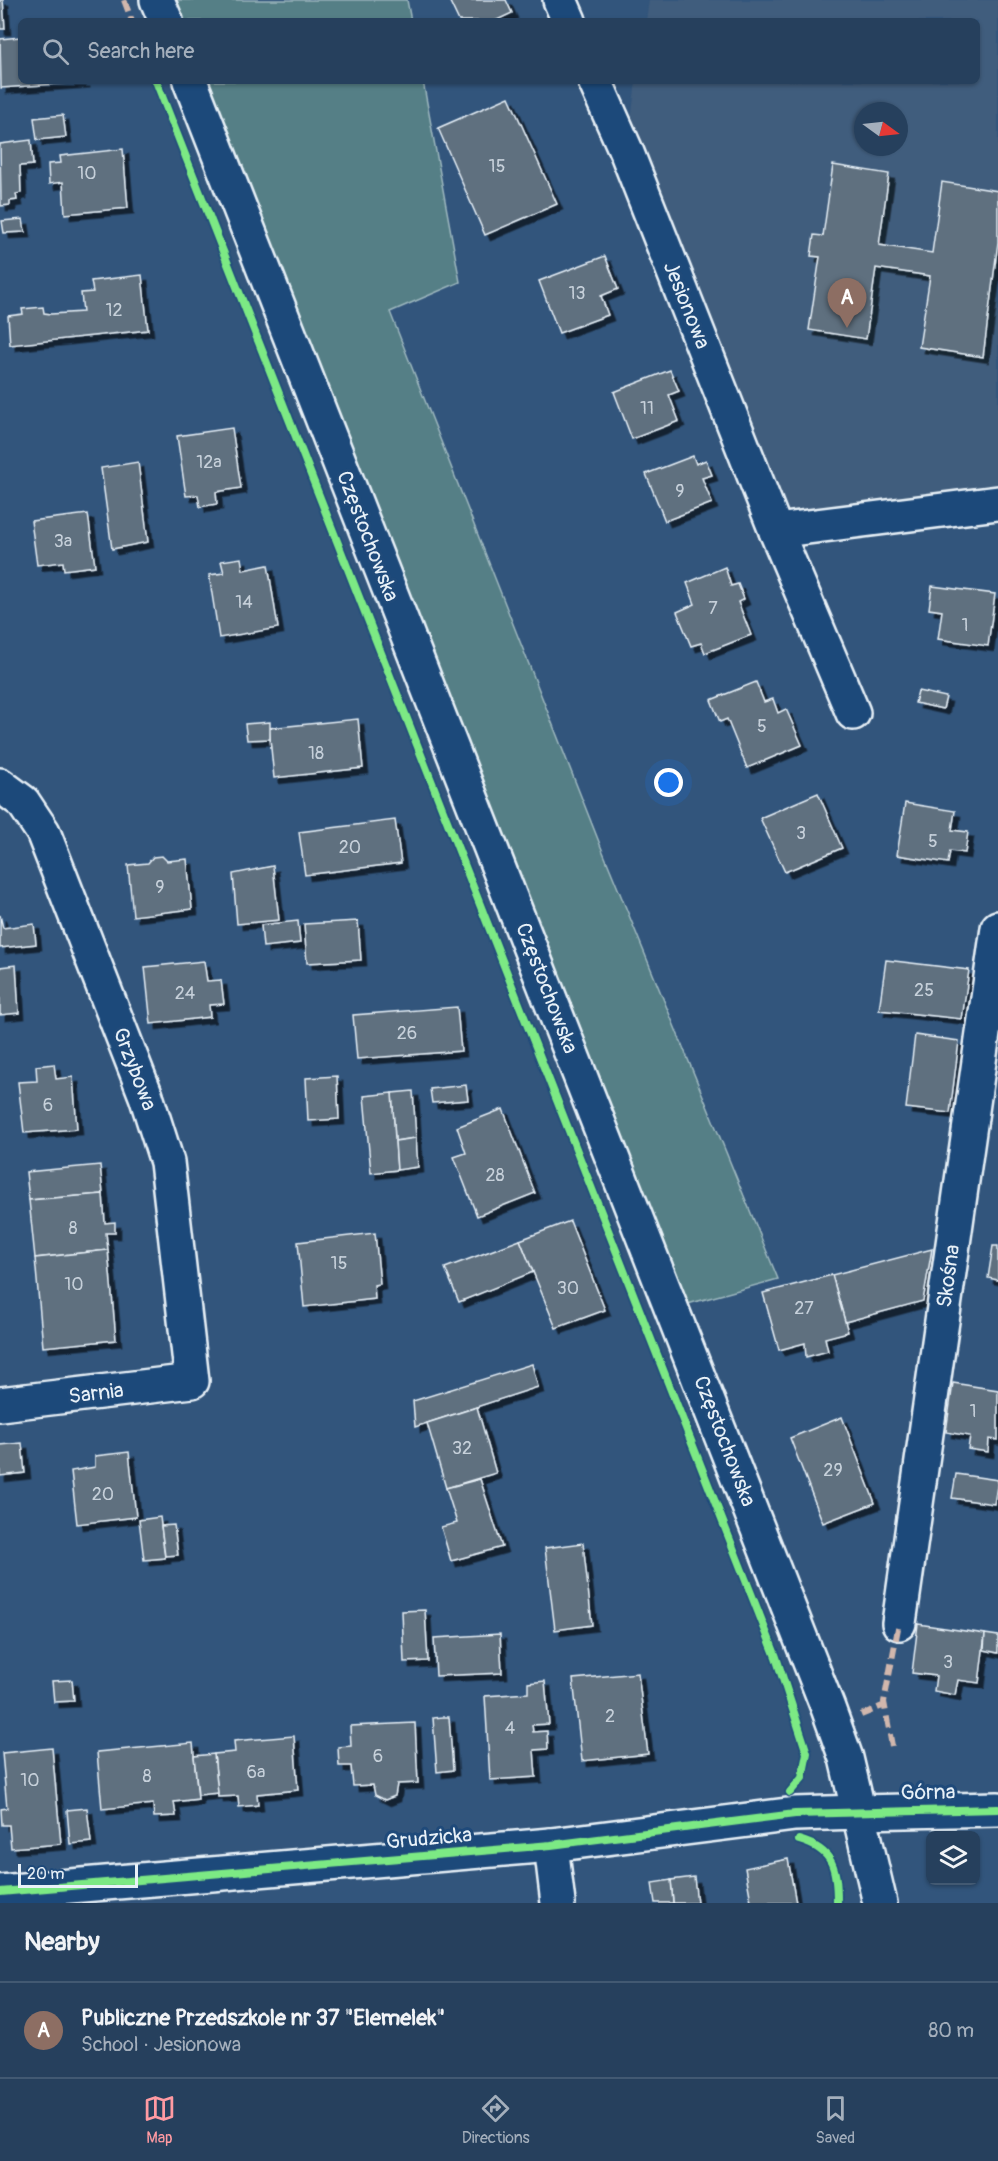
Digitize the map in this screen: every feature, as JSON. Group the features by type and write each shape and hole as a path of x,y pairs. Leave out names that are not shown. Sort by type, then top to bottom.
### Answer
{"street":[{"path":"157,0 165,18"},
{"path":"560,0 568,18"},
{"name":"Częstochowska","path":"191,84 828,1708 846,1758 880,1903"},
{"name":"Jesionowa","path":"597,84 627,153 776,531 853,713"},
{"path":"776,531 998,503"},
{"name":"Grzybowa","path":"0,785 23,802 43,832 146,1096 167,1162 192,1381"},
{"name":"Skośna","path":"899,1623 998,928"},
{"name":"Sarnia","path":"0,1404 192,1381"},
{"name":"Górna","path":"859,1812 998,1809"},
{"name":"Grudzicka","path":"0,1892 551,1845 795,1814 859,1812"},
{"path":"551,1845 558,1903"}],"shaded area":[{"path":"649,0 998,0 998,503 776,531 627,153 636,84 980,84 980,18 646,18"}],"green space":[{"path":"157,0 407,0 410,18 165,18"},
{"path":"191,84 424,84 460,282 390,312 601,847 778,1279 673,1308"}],"building":[{"path":"0,0 3,0 5,29 0,29"},
{"path":"449,0 506,0 512,13 501,18 458,18"},
{"path":"18,37 18,84 57,84 1,88 0,39"},
{"path":"509,97 557,204 485,235 438,128"},
{"path":"63,115 66,137 37,140 34,118"},
{"path":"31,140 33,165 20,166 21,193 16,194 17,200 10,201 10,205 1,206 0,144"},
{"path":"123,149 128,208 65,214 63,182 49,184 48,164 61,163 60,156"},
{"path":"833,165 889,174 879,245 932,253 942,182 998,191 998,242 983,357 919,347 930,276 876,268 866,339 809,330 820,257 811,256 814,235 823,236"},
{"path":"23,219 25,232 4,233 2,221"},
{"path":"605,256 618,289 601,296 608,315 559,333 539,281"},
{"path":"142,275 148,330 10,345 8,316 23,314 22,309 43,307 44,313 51,314 83,312 81,293 93,292 91,281"},
{"path":"670,370 679,391 669,395 679,421 632,439 614,392"},
{"path":"232,428 241,488 216,492 217,504 200,507 198,495 186,496 177,436"},
{"path":"693,456 696,464 706,460 712,475 702,478 712,503 665,521 646,474"},
{"path":"138,462 148,542 112,549 101,468"},
{"path":"88,514 95,566 64,570 63,562 37,565 31,521"},
{"path":"241,558 243,570 268,565 278,628 219,638 209,575 224,573 221,561"},
{"path":"725,567 731,586 738,584 744,599 738,602 751,635 705,653 701,643 691,646 677,612 695,604 687,583"},
{"path":"932,586 995,594 988,646 938,639 942,611 929,609"},
{"path":"756,682 764,702 773,699 778,713 786,709 802,745 747,768 727,719 720,722 711,700"},
{"path":"918,691 946,697 943,709 915,703"},
{"path":"358,719 363,768 274,778 269,728"},
{"path":"270,722 270,739 247,740 245,724"},
{"path":"818,793 842,848 785,872 760,818"},
{"path":"905,803 955,811 952,830 968,832 965,853 950,851 948,863 897,855"},
{"path":"395,820 401,863 305,875 299,832"},
{"path":"162,856 167,861 187,859 192,909 133,916 128,865 148,863 153,857"},
{"path":"273,866 279,920 237,924 233,874"},
{"path":"0,915 3,928 34,924 36,944 0,948"},
{"path":"298,921 300,943 263,947 261,925"},
{"path":"358,921 361,960 307,963 304,924"},
{"path":"886,960 969,970 962,1019 879,1010"},
{"path":"204,961 207,981 221,980 224,1004 209,1005 210,1017 151,1024 145,967"},
{"path":"16,965 19,1013 0,1015 0,967"},
{"path":"457,1007 461,1051 357,1059 353,1015"},
{"path":"915,1035 959,1041 950,1113 906,1108"},
{"path":"54,1064 56,1079 73,1077 77,1129 24,1133 18,1082 37,1081 36,1066"},
{"path":"337,1076 339,1119 308,1121 306,1078"},
{"path":"466,1085 468,1100 432,1103 430,1089"},
{"path":"413,1091 416,1138 395,1141 392,1093"},
{"path":"392,1093 397,1170 371,1173 364,1096"},
{"path":"503,1109 535,1193 477,1216 454,1157 466,1153 457,1127"},
{"path":"416,1138 418,1167 397,1170 395,1141"},
{"path":"100,1165 103,1194 29,1200 26,1172"},
{"path":"103,1194 105,1223 115,1222 115,1233 106,1233 108,1250 35,1258 29,1200"},
{"path":"570,1221 605,1310 556,1328 520,1240"},
{"path":"375,1233 380,1284 374,1285 375,1299 304,1307 298,1242"},
{"path":"520,1240 533,1272 459,1302 445,1268"},
{"path":"993,1246 998,1246 998,1280 988,1278"},
{"path":"932,1249 923,1301 845,1322 832,1275"},
{"path":"108,1250 116,1340 43,1347 35,1258"},
{"path":"832,1275 848,1332 825,1338 828,1351 806,1357 805,1343 779,1350 763,1293"},
{"path":"532,1364 538,1387 415,1427 413,1401"},
{"path":"953,1383 998,1390 998,1440 989,1439 988,1452 968,1449 970,1436 946,1432"},
{"path":"477,1407 496,1473 446,1488 427,1423"},
{"path":"842,1417 875,1503 823,1523 790,1438"},
{"path":"22,1443 25,1473 0,1476 0,1445"},
{"path":"129,1452 136,1517 77,1524 71,1471 95,1467 95,1456"},
{"path":"956,1474 998,1480 994,1504 952,1498"},
{"path":"480,1479 502,1547 451,1561 441,1527 457,1523 446,1488"},
{"path":"160,1517 165,1558 144,1560 139,1520"},
{"path":"174,1525 178,1555 165,1556 161,1526"},
{"path":"583,1543 592,1625 555,1630 545,1548"},
{"path":"425,1610 428,1661 404,1662 402,1611"},
{"path":"918,1624 985,1634 979,1683 958,1680 955,1695 934,1691 936,1676 912,1673"},
{"path":"500,1634 502,1673 436,1676 434,1638"},
{"path":"985,1634 998,1636 998,1653 984,1650"},
{"path":"638,1673 648,1754 582,1761 573,1679"},
{"path":"72,1680 74,1701 54,1702 52,1681"},
{"path":"545,1681 549,1724 532,1725 533,1732 547,1731 548,1749 534,1750 536,1777 490,1780 485,1696 528,1693 528,1683"},
{"path":"449,1717 453,1770 437,1772 433,1718"},
{"path":"415,1723 418,1783 397,1784 395,1796 385,1800 375,1795 373,1785 353,1786 351,1766 339,1766 338,1747 351,1746 350,1726"},
{"path":"294,1736 298,1790 257,1794 258,1805 239,1807 238,1796 218,1797 214,1754 235,1752 234,1741"},
{"path":"193,1743 198,1799 174,1802 176,1816 154,1817 153,1804 102,1809 97,1752"},
{"path":"52,1748 61,1844 11,1848 9,1825 2,1825 1,1809 7,1808 2,1753"},
{"path":"214,1754 218,1793 198,1795 194,1756"},
{"path":"87,1808 91,1842 70,1844 67,1810"},
{"path":"788,1859 796,1903 741,1903 751,1901 745,1868"},
{"path":"694,1877 697,1903 673,1903 671,1880"},
{"path":"671,1880 673,1903 655,1903 652,1883"}],"marked path":[{"path":"124,0 131,18"},
{"path":"892,1746 884,1702 899,1623"},
{"path":"861,1715 885,1705"}],"cycle path":[{"path":"157,84 776,1657 807,1753 802,1778 790,1792"},
{"path":"0,1892 551,1845 795,1814 998,1809"},
{"path":"799,1840 820,1849 827,1856 834,1871 837,1903"}],"place":[{"name":"Publiczne Przedszkole nr 37 \"Elemelek\"","path":"847,328"}]}
